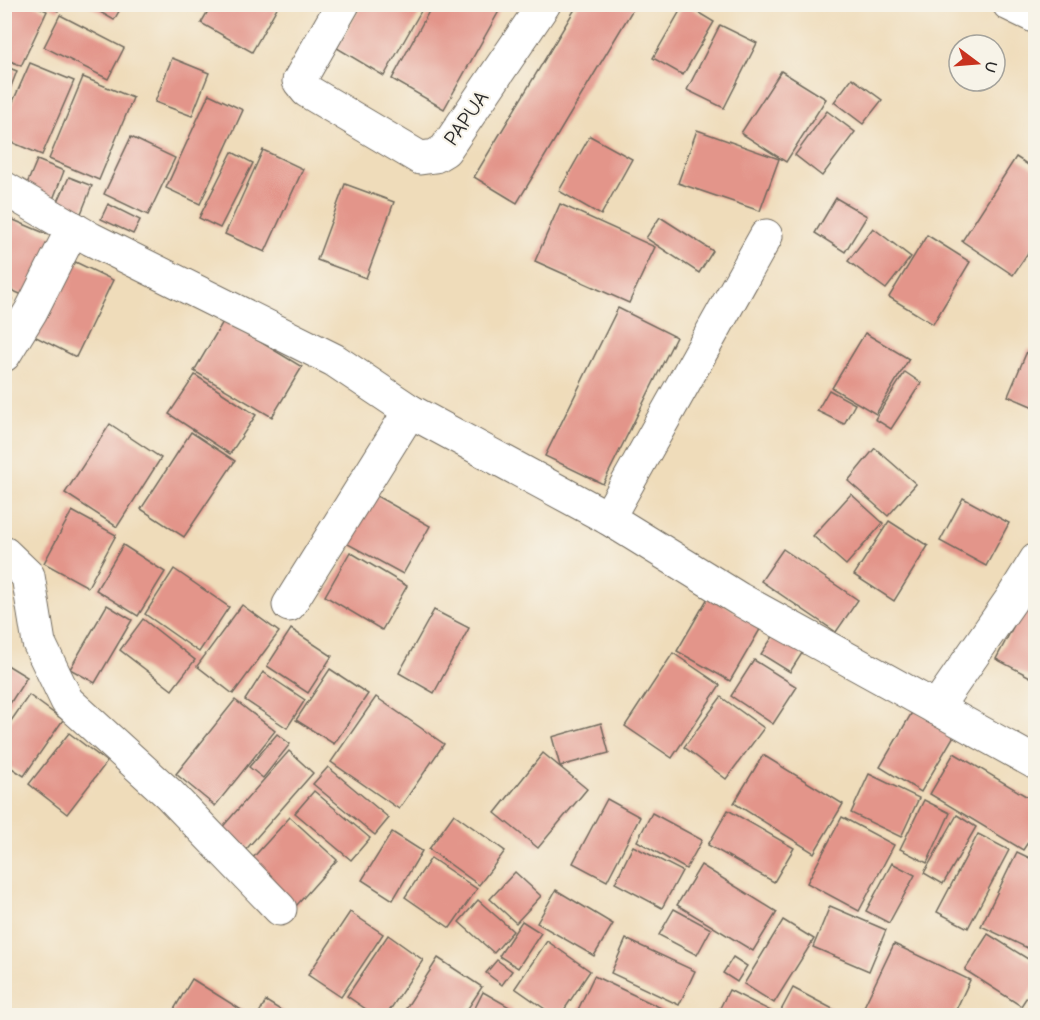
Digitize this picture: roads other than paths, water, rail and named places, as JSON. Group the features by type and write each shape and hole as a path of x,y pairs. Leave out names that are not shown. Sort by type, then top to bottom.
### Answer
{"street":[{"name":"PAPUA","path":"343,4 299,81 307,91 420,158 435,156 445,150 544,4"},
{"path":"1009,4 1035,17"},
{"path":"4,188 90,239 133,258 334,360 410,411 608,518 739,599 1035,763"},
{"path":"4,355 31,311 73,228"},
{"path":"608,518 766,236"},
{"path":"289,605 410,411"},
{"path":"4,553 28,576 39,643 67,701 169,794 280,909"},
{"path":"936,708 1011,600 1035,560"}]}
